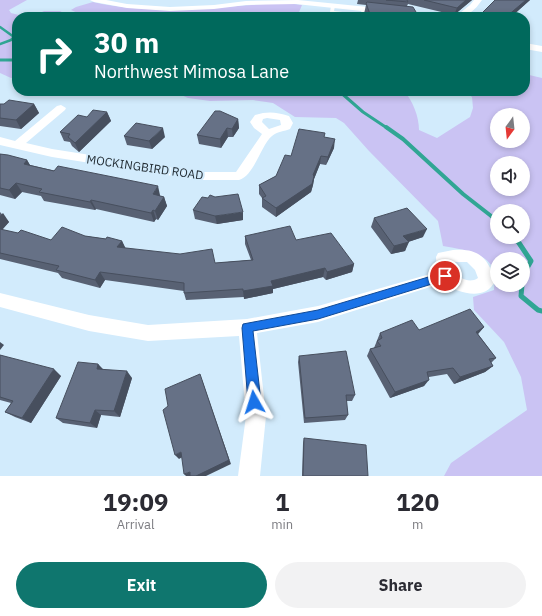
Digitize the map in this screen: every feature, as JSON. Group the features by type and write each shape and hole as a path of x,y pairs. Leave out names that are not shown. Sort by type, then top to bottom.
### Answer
{"street":[{"path":"94,0 127,6 170,8 214,7 246,2 272,1 364,8 394,12"},
{"path":"170,8 173,0"},
{"path":"466,12 473,7 478,0"},
{"path":"530,47 542,49"},
{"path":"17,145 61,108"},
{"name":"MOCKINGBIRD ROAD","path":"0,141 52,153 200,176 239,176 268,133"},
{"path":"0,300 89,323 148,333 247,328 318,314 445,276"},
{"path":"247,328 256,416 249,476"}],"shaded area":[{"path":"0,0 27,0 9,10 12,13 12,78 0,73"},
{"path":"93,2 116,6 164,9 212,8 285,3 302,5 299,12 75,12 71,10"},
{"path":"44,11 62,12 42,12"},
{"path":"530,75 542,78 542,476 444,476 451,463 527,410 521,377 504,342 474,310 473,297 490,291 530,292 530,252 490,252 490,264 473,252 443,246 438,221 369,151 344,123 336,118 295,117 273,103 253,100 210,101 184,96 408,96 415,109 419,130 437,138 470,117 473,108 471,96 530,96"}],"building":[{"path":"386,0 407,0 408,2"},
{"path":"424,0 466,0 457,8"},
{"path":"495,0 526,0 512,12 483,12"},
{"path":"366,3 413,7 416,12 369,12"},
{"path":"9,100 34,104 16,120 0,118 0,104 4,104"},
{"path":"93,110 107,112 75,143 68,137 70,134 60,132 78,115 87,117"},
{"path":"215,111 220,111 238,119 232,129 227,128 220,139 197,135"},
{"path":"136,123 163,128 149,141 124,136"},
{"path":"299,129 325,133 324,137 335,139 328,157 321,156 313,175 312,184 276,208 262,198 266,196 259,185 276,176 285,155 291,156"},
{"path":"0,154 27,160 24,164 54,171 58,166 158,186 153,194 164,197 155,211 153,210 151,213 91,200 90,202 39,192 42,189 16,183 9,190 0,188"},
{"path":"238,194 243,212 215,216 193,210 202,197 208,198 210,195 215,197"},
{"path":"407,208 427,229 403,236 409,242 394,246 374,218"},
{"path":"290,226 296,240 331,233 354,264 327,272 325,268 271,281 273,286 243,291 243,289 184,293 184,283 100,272 95,280 56,270 59,266 0,253 0,229 18,233 21,230 51,240 62,227 85,236 106,239 107,237 122,241 117,247 180,254 212,249 215,263 253,260 245,236"},
{"path":"470,309 484,327 476,332 496,358 489,359 493,366 460,377 453,368 427,372 429,380 395,392 370,349 381,346 377,341 382,338 380,333 412,320 419,330"},
{"path":"346,351 355,395 346,395 348,415 305,418 299,356"},
{"path":"0,355 54,369 22,418 5,412 13,401 0,397"},
{"path":"78,362 98,364 97,369 127,371 114,411 95,410 90,423 56,418"},
{"path":"200,374 229,460 196,476 190,476 190,472 184,474 181,452 175,455 163,410 168,406 165,389"},
{"path":"304,438 366,445 368,476 303,476"}],"waterway":[{"path":"0,27 12,36"},
{"path":"0,44 12,39"},
{"path":"0,60 12,60"},
{"path":"345,96 363,112 387,128"},
{"path":"386,127 403,139 463,194 490,215"},
{"path":"520,244 525,252"},
{"path":"521,292 521,296 538,310 542,311"}],"route":[{"path":"254,402 247,328 318,314 445,276"}]}
